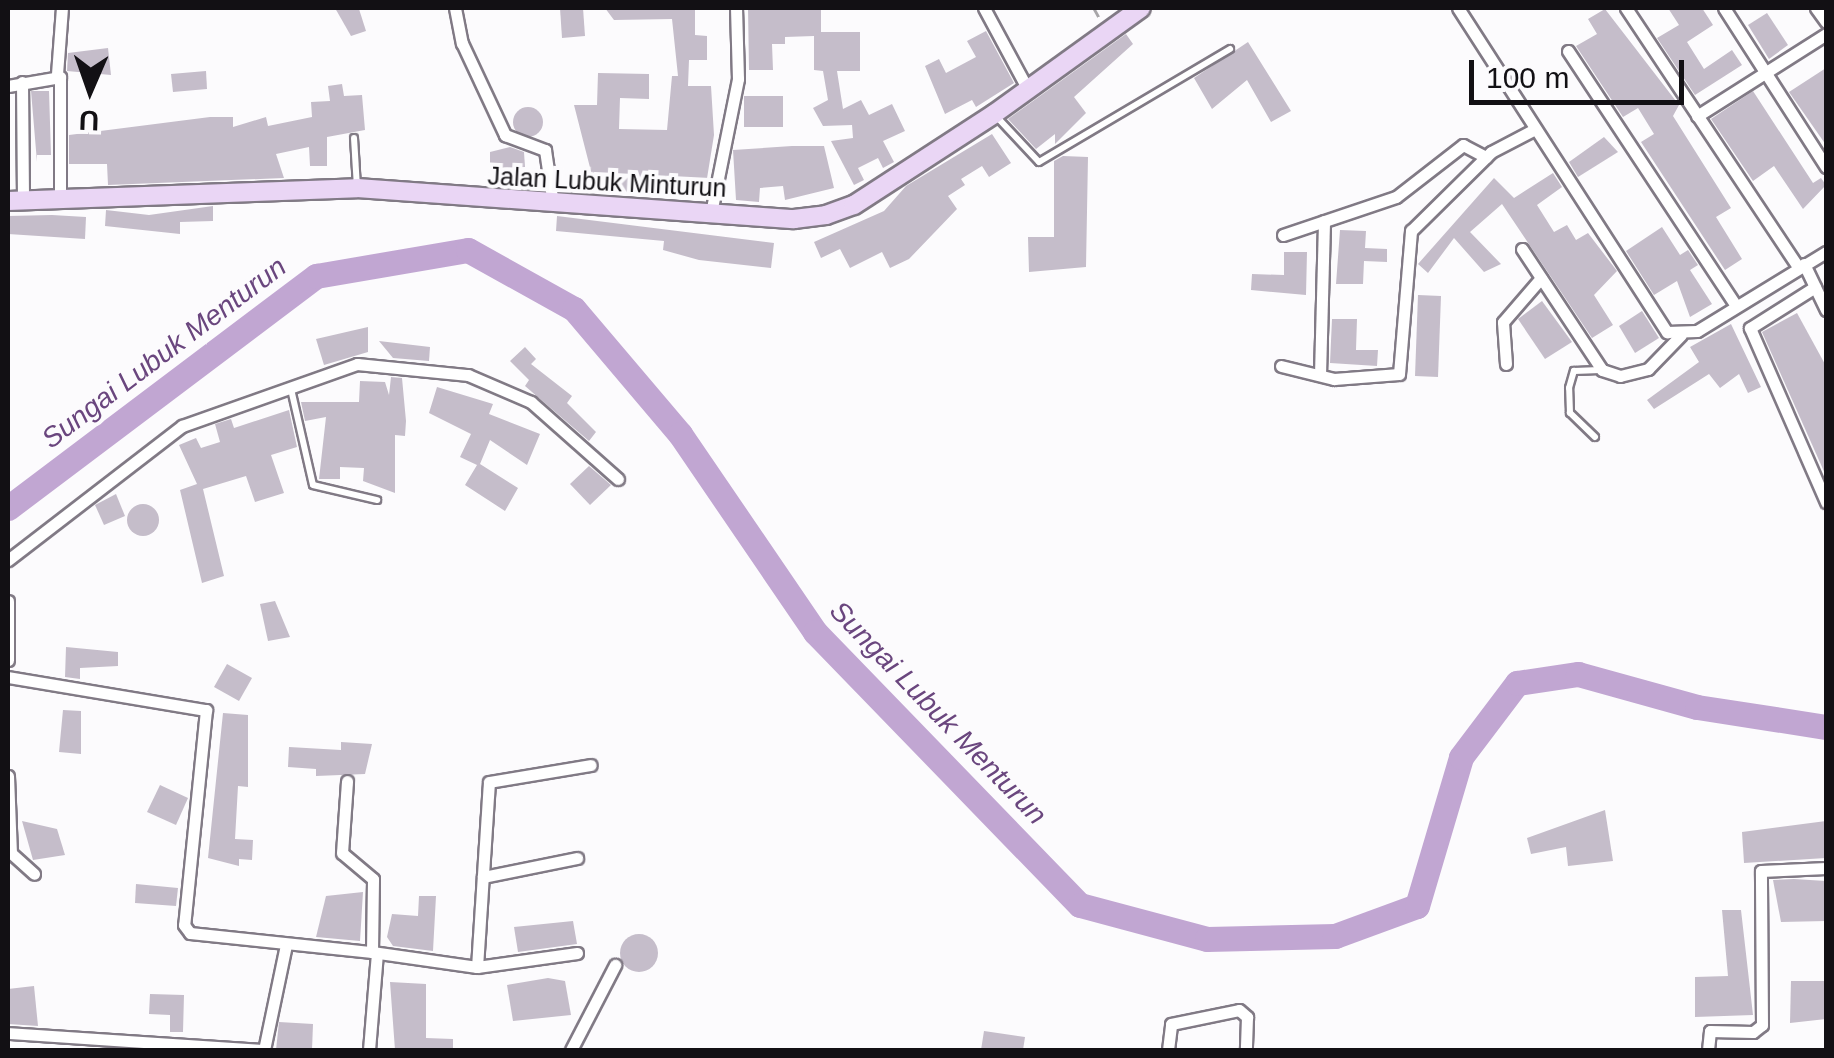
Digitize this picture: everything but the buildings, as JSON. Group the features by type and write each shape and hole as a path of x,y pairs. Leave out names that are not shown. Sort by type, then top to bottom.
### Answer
{"street":[{"path":"60,199 57,74 62,8"},
{"path":"455,8 462,43 505,136 546,150 553,204"},
{"path":"712,213 738,79 736,8"},
{"path":"984,8 1027,88"},
{"name":"Jalan Lubuk Minturun","path":"15,201 357,188 794,220 840,210 994,114 1141,8"},
{"path":"1458,8 1658,322 1681,334"},
{"path":"1626,8 1815,287 1826,310"},
{"path":"1724,8 1826,167"},
{"path":"1816,8 1826,22"},
{"path":"1697,116 1826,34"},
{"path":"1568,52 1736,304"},
{"path":"8,86 57,74"},
{"path":"15,201 22,82"},
{"path":"1281,366 1320,376 1383,381 1399,374 1411,231 1486,157 1535,129"},
{"path":"1283,235 1396,197 1463,145 1486,157"},
{"path":"1320,376 1324,222"},
{"path":"1522,249 1602,370 1620,376 1648,369 1681,334 1801,266 1825,258"},
{"path":"1506,364 1503,322 1541,278"},
{"path":"1815,287 1750,328 1826,499"},
{"path":"8,560 182,426 290,383 357,364 468,375 530,402 618,479"},
{"path":"8,601 8,660"},
{"path":"8,676 206,710 185,927 286,945 374,952 477,967 576,953"},
{"path":"477,967 492,778 590,765"},
{"path":"8,776 11,853 34,874"},
{"path":"347,781 342,853 373,879 369,1050"},
{"path":"483,878 577,858"},
{"path":"1708,1050 1710,1031 1753,1032 1762,1025 1761,871 1826,868"},
{"path":"8,1033 264,1050 286,945"},
{"path":"571,1050 615,965"},
{"path":"1166,1050 1170,1024 1239,1010 1248,1021 1246,1050"}],"lane":[{"path":"994,114 1039,162 1230,49"},
{"path":"354,138 357,188"},
{"path":"1595,437 1570,413 1569,388 1574,371 1602,370"},
{"path":"290,383 313,485 377,500"}],"waterway":[{"name":"Sungai Lubuk Menturun","path":"8,508 316,276 468,250 574,309 680,434 815,632 1080,905 1207,939 1335,936 1417,906 1461,757 1517,683 1578,674 1697,707 1826,727"}]}
